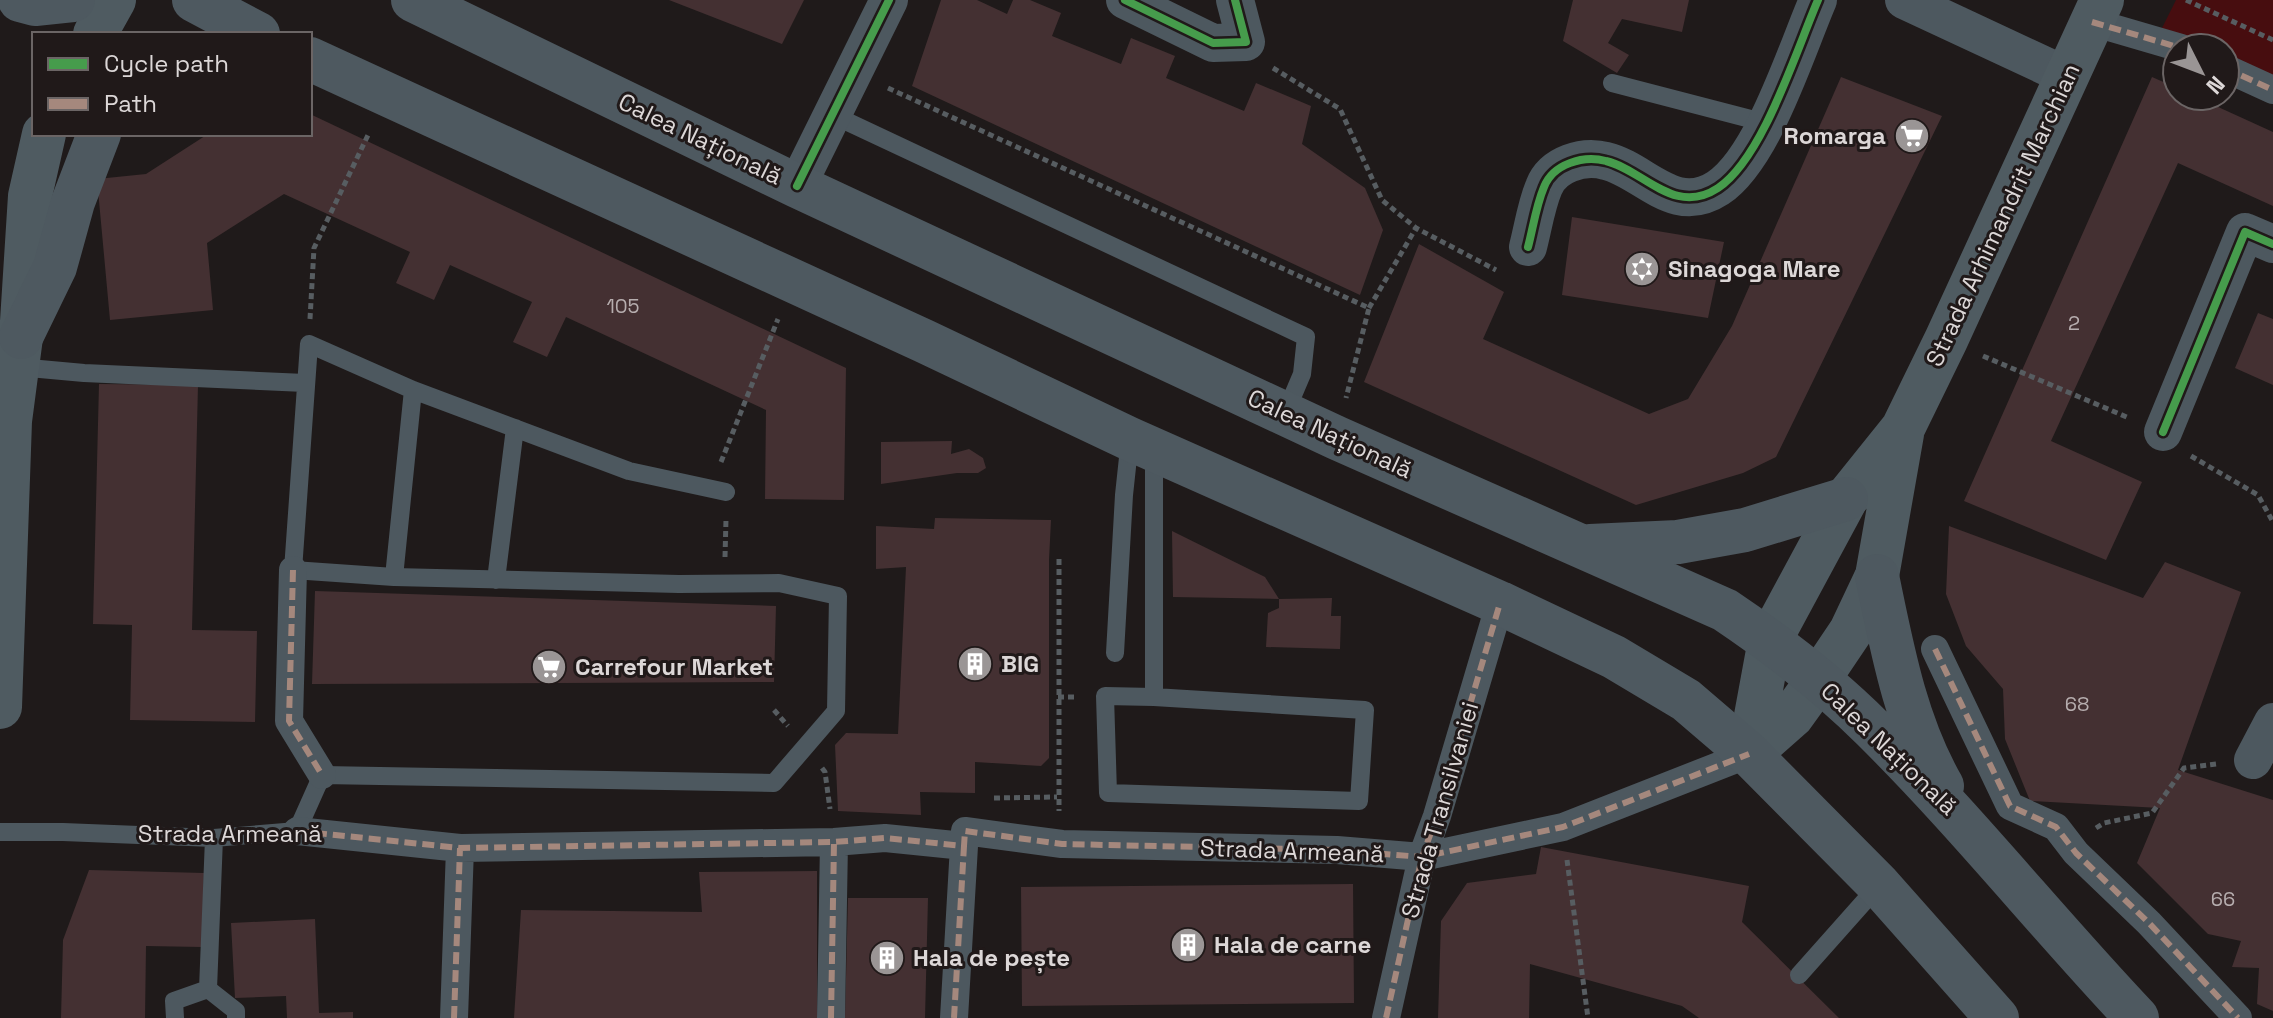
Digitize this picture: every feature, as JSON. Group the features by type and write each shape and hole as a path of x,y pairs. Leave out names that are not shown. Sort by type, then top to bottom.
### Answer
{"main road":[{"path":"20,0 35,4 73,0"},
{"path":"96,32 114,0"},
{"path":"194,0 254,32"},
{"name":"Calea Națională","path":"413,0 456,10 797,186 1337,438 1725,610 1770,640 1871,727 1960,819 2069,947 2137,1018"},
{"name":"Strada Arhimandrit Marchian","path":"1749,754 1770,640 1846,499 1903,428 2097,11"},
{"path":"312,60 1142,444 1614,657 1686,700 1749,754 1879,885 1997,1018"},
{"path":"0,707 13,357 30,196 44,136"},
{"path":"13,357 55,267 73,202 98,136"},
{"name":"Strada Arhimandrit Marchian","path":"1749,754 1792,716 1818,680 1851,631 1877,576 1903,428"},
{"path":"1579,546 1678,542 1745,530 1846,499"},
{"path":"1877,576 1902,686 1927,760 1960,819"}],"street":[{"path":"797,186 889,0"},
{"path":"1125,0 1213,43 1246,42 1235,0"},
{"path":"1528,247 1544,185 1562,165 1606,161 1671,194 1695,197 1717,189 1740,170 1766,123 1818,0"},
{"path":"1904,0 2067,76"},
{"path":"2097,11 2161,39"},
{"path":"2241,75 2273,90"},
{"path":"2173,442 2245,232 2273,244"},
{"path":"293,570 289,721 322,775"},
{"name":"Strada Transilvaniei","path":"1386,1018 1422,857 1500,603"},
{"path":"1935,649 2010,806 2056,827 2076,853 2149,923 2238,1018"},
{"path":"2253,760 2273,722"},
{"name":"Strada Armeană","path":"964,846 965,831 1062,844 1337,850 1422,857 1563,827 1749,754"},
{"name":"Strada Armeană","path":"297,831 460,848 834,842"},
{"path":"831,1018 834,842 885,838 964,846 954,1018"},
{"path":"454,1018 460,848"}],"lane":[{"path":"1612,83 1766,123"},
{"path":"833,115 1306,337 1302,374 1285,414"},
{"path":"297,831 322,775 774,783 836,711 838,596 779,583 496,580 293,570 309,344 413,390 629,471 726,492"},
{"path":"13,357 84,373 305,383"},
{"path":"394,577 413,390"},
{"path":"496,580 515,428"},
{"path":"1115,653 1124,495 1142,444"},
{"path":"1142,444 1154,697"},
{"path":"1105,696 1154,697 1365,710 1359,801 1108,793 1105,696"},
{"name":"Strada Armeană","path":"0,832 214,838 297,831"},
{"path":"208,989 214,838"},
{"path":"1799,975 1879,885"},
{"path":"175,1018 174,1001 208,989"},
{"path":"208,989 236,1011 236,1018"}],"path":[{"path":"2186,0 2273,40"},
{"path":"1246,42 1277,71 1340,109 1382,200 1416,228 1505,275 1528,247"},
{"path":"854,73 1369,308"},
{"path":"309,344 314,248 369,133"},
{"path":"1337,438 1369,308 1416,228"},
{"path":"725,582 726,492 721,464 771,335 795,283"},
{"path":"1946,340 2173,442 2258,495 2273,522"},
{"path":"1059,559 1057,797 1062,844"},
{"path":"2076,853 2088,833 2104,823 2152,813 2184,768 2253,760"},
{"path":"1563,827 1588,1018"}],"shaded area":[{"path":"2176,0 2273,0 2273,90 2241,75 2241,32 2159,34"}],"building":[{"path":"669,0 804,0 782,44"},
{"path":"941,0 977,0 1007,14 1013,0 1030,0 1061,13 1052,36 1121,64 1131,38 1175,56 1166,78 1244,111 1256,83 1311,106 1302,144 1365,188 1383,230 1360,295 912,86"},
{"path":"1573,0 1689,0 1682,32 1622,19 1608,43 1629,55 1617,73 1563,41"},
{"path":"1841,77 1942,116 1776,457 1743,473 1636,505 1364,382 1419,244 1504,292 1483,339 1649,414 1688,399 1732,326"},
{"path":"2152,77 2161,81 2161,112 2229,112 2273,132 2273,206 2178,163 2051,441 2142,482 2106,560 1964,501"},
{"path":"312,115 846,368 844,500 765,499 766,410 566,317 547,357 513,342 532,302 450,265 434,300 396,283 410,252 284,194 207,243 213,310 110,320 97,179 146,174 205,136 312,136"},
{"name":"Sinagoga Mare","path":"1572,217 1724,242 1708,318 1562,295"},
{"path":"2258,313 2273,319 2273,385 2235,368"},
{"path":"99,384 198,385 192,630 257,631 255,722 130,720 132,625 93,624"},
{"path":"952,441 951,454 969,449 983,458 986,468 978,473 881,484 881,442"},
{"name":"BIG","path":"935,518 1051,520 1049,758 1041,766 975,762 975,793 920,792 921,815 838,811 835,745 846,733 898,734 906,567 876,569 876,526 934,529"},
{"path":"1949,526 2143,598 2165,562 2241,592 2178,770 2273,800 2273,1011 2257,1004 2259,968 2232,967 2241,941 2208,934 2137,863 2160,808 2030,801 2005,739 2003,689 1966,646 1946,594"},
{"path":"1172,531 1265,577 1279,599 1173,597"},
{"path":"315,591 776,606 774,682 312,684"},
{"path":"1332,598 1331,616 1341,616 1340,649 1266,647 1268,613 1279,608 1279,599"},
{"path":"1541,847 1749,886 1742,922 1839,1018 1699,1018 1682,1006 1530,964 1529,1018 1438,1018 1441,921 1467,883 1536,874"},
{"path":"89,870 204,873 202,947 146,946 145,1018 61,1018 63,940"},
{"path":"817,871 817,1018 514,1018 521,910 702,912 699,872"},
{"name":"Hala de carne","path":"1353,884 1354,1003 1022,1006 1021,887"},
{"name":"Hala de pește","path":"848,898 928,898 925,1018 845,1018"},
{"path":"315,919 319,1013 353,1012 353,1018 287,1018 286,996 235,998 231,923"}],"marked path":[{"path":"2092,22 2161,42"},
{"path":"2241,75 2273,90"},
{"path":"293,570 289,721 322,775"},
{"path":"1386,1018 1422,857 1500,603"},
{"path":"1935,649 2010,806 2056,827 2076,853 2149,923 2238,1018"},
{"path":"297,831 460,848 834,842 885,838 964,846 965,831 1062,844 1337,850 1422,857 1563,827 1749,754"},
{"path":"831,1018 834,842"},
{"path":"954,1018 964,846"},
{"path":"454,1018 460,848"}],"cycle path":[{"path":"797,186 889,0"},
{"path":"1125,0 1213,43 1246,42 1235,0"},
{"path":"1528,247 1544,187 1554,172 1570,163 1588,159 1606,161 1673,195 1702,196 1718,188 1750,153 1764,129 1818,0"},
{"path":"2163,432 2245,232 2273,244"}],"place":[{"name":"Romarga","path":"1912,136"},
{"name":"Sinagoga Mare","path":"1642,269"},
{"name":"BIG","path":"975,664"},
{"name":"Carrefour Market","path":"549,667"},
{"name":"Hala de carne","path":"1188,945"},
{"name":"Hala de pește","path":"887,958"}]}
